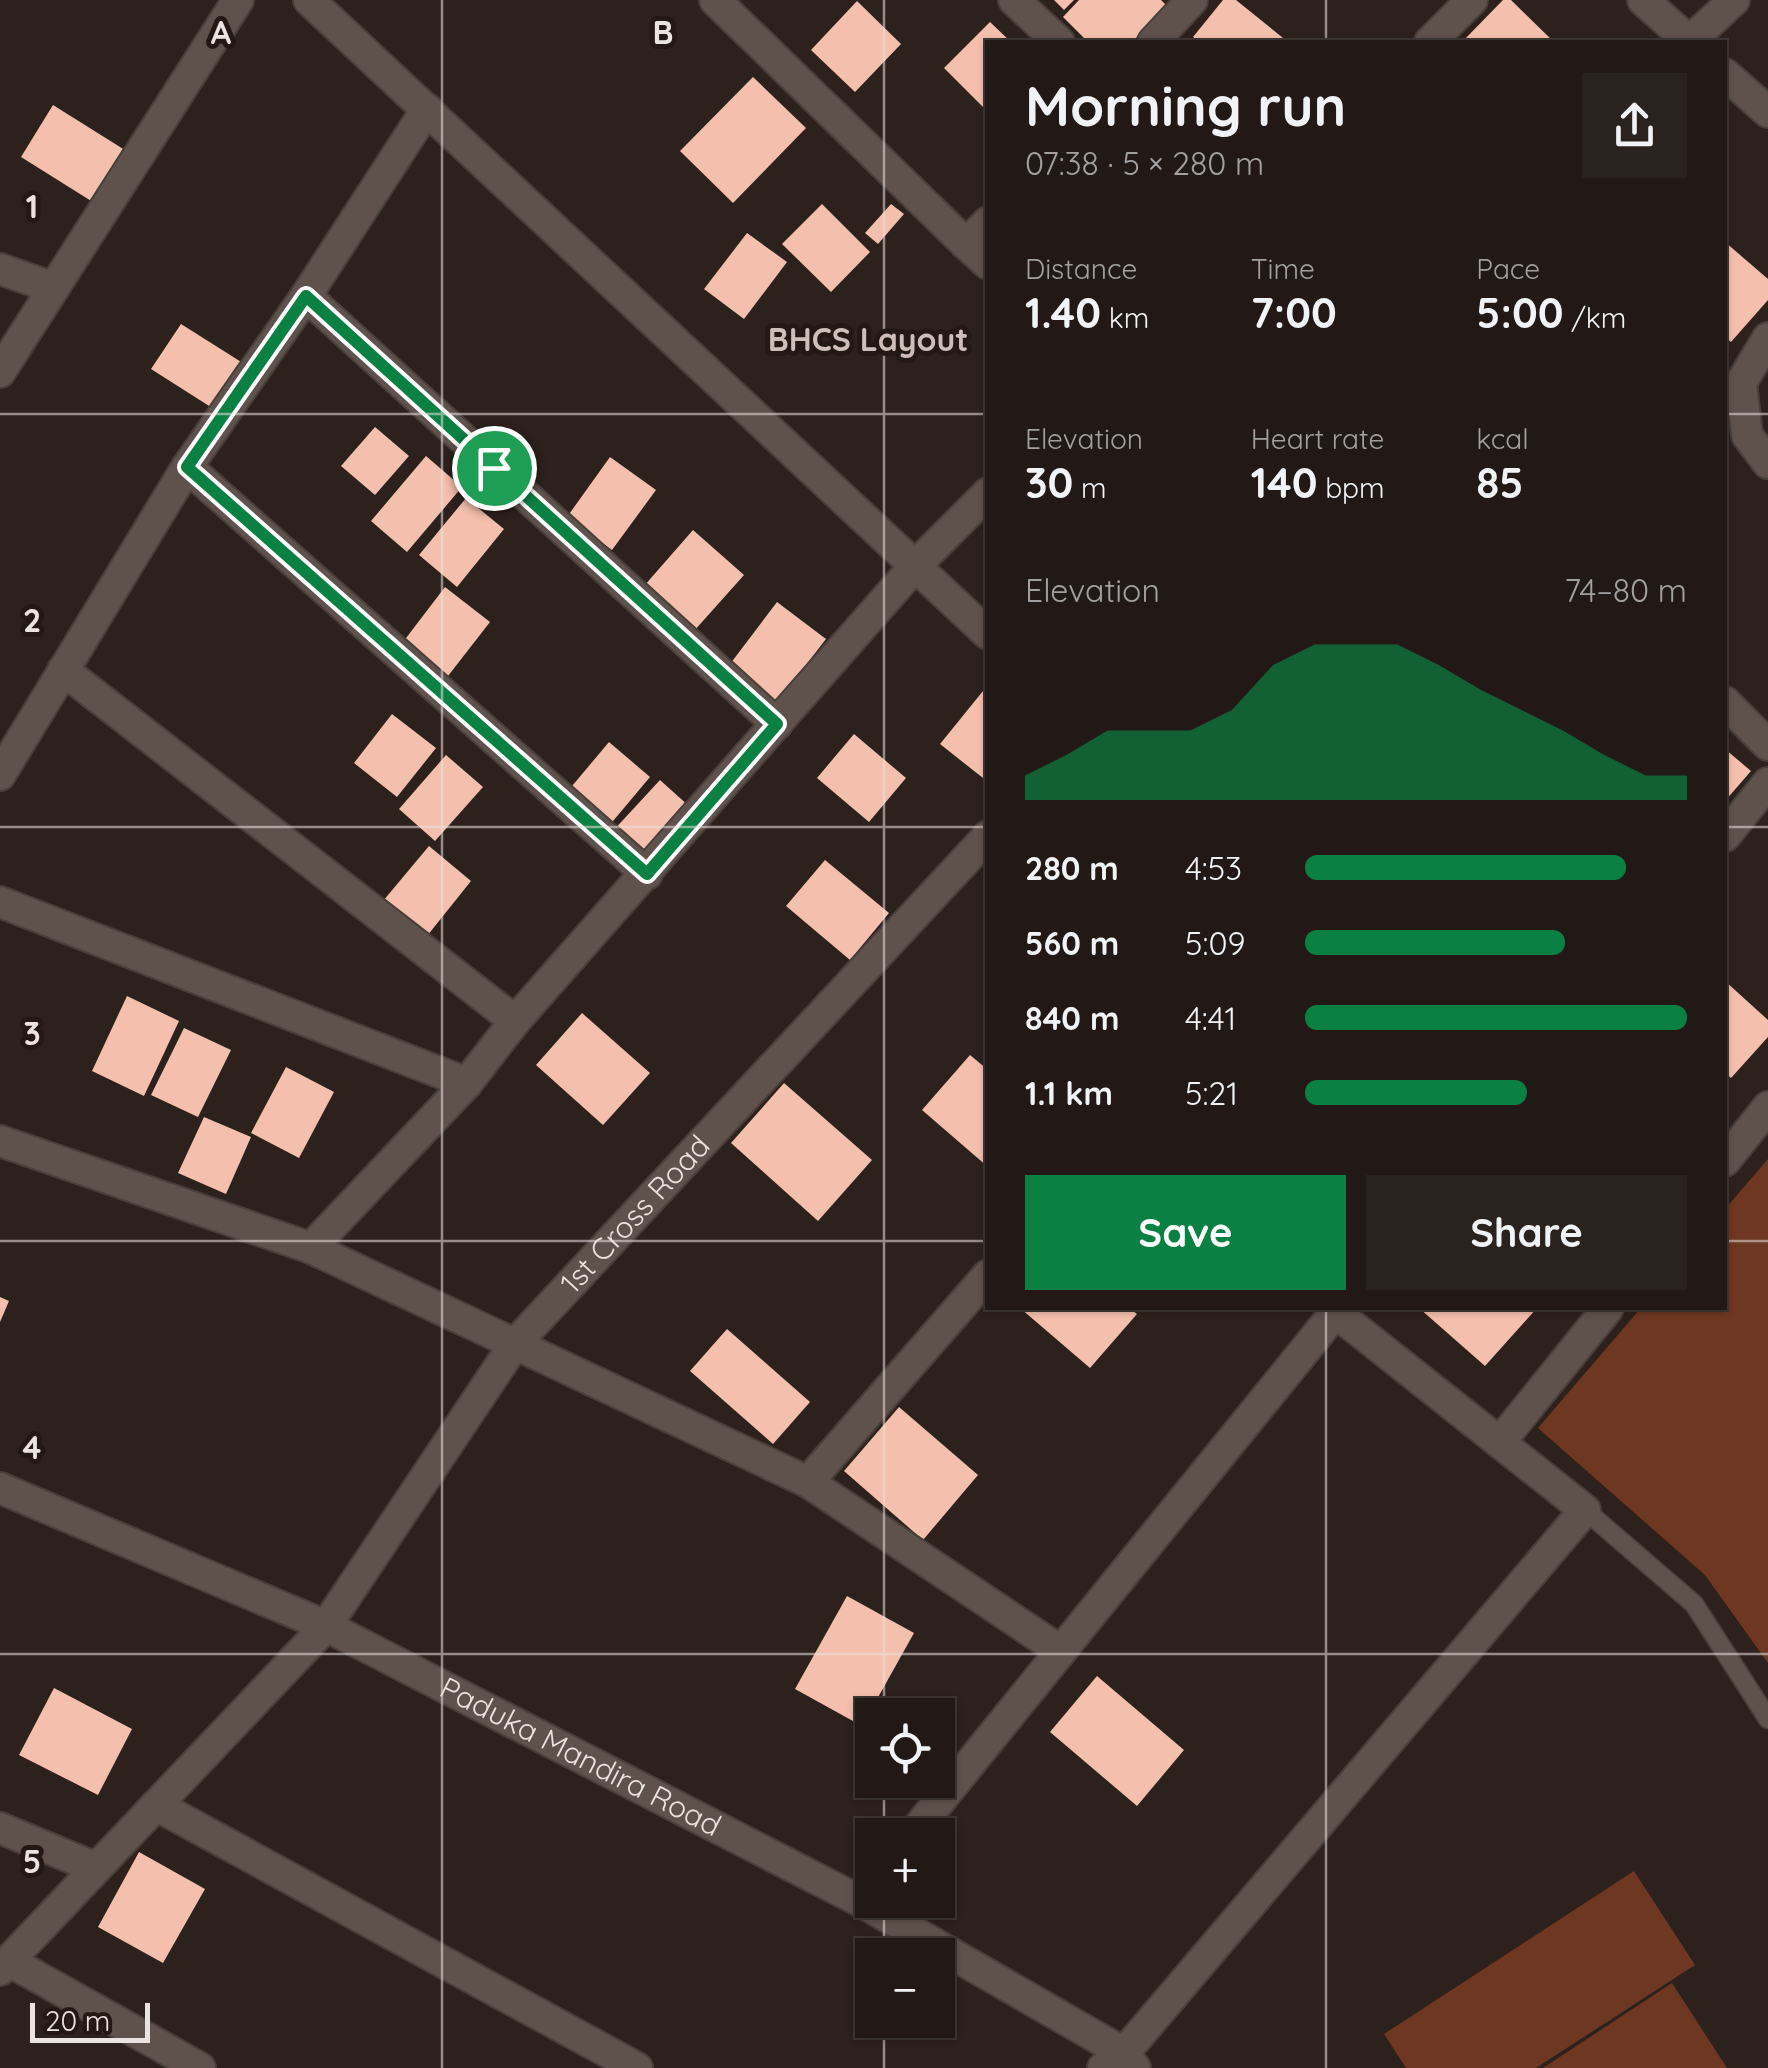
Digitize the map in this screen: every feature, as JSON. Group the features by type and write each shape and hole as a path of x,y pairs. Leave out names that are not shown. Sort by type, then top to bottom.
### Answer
{"street":[{"path":"0,372 238,0"},
{"path":"310,0 985,631"},
{"path":"714,0 977,254"},
{"path":"1014,0 1057,40"},
{"path":"1155,40 1192,0"},
{"path":"1432,40 1472,0"},
{"path":"1643,0 1688,40"},
{"path":"1692,40 1734,0"},
{"path":"1727,76 1768,112"},
{"path":"0,775 187,467 306,296 427,109"},
{"path":"0,269 54,288"},
{"path":"306,296 777,724"},
{"path":"1768,338 1741,383 1747,436 1768,462"},
{"path":"187,467 647,874"},
{"path":"311,1248 467,1083 514,1021 915,566 985,496"},
{"path":"63,670 514,1021"},
{"path":"1727,704 1768,744"},
{"path":"1727,834 1768,783"},
{"name":"1st Cross Road","path":"4,1966 326,1626 514,1345 985,839"},
{"path":"0,902 467,1083"},
{"path":"1727,1158 1768,1107"},
{"path":"0,1141 311,1248 808,1482 1059,1650"},
{"path":"808,1482 985,1279"},
{"path":"926,1818 1337,1310 1585,1510 1121,2063"},
{"path":"1500,1442 1606,1310"},
{"name":"Paduka Mandira Road","path":"0,1488 326,1626 855,1888"},
{"path":"156,1805 637,2068"},
{"path":"0,1828 96,1868"},
{"name":"Paduka Mandira Road","path":"904,1918 1121,2063"},
{"path":"4,1966 200,2068"}],"lane":[{"path":"1585,1510 1694,1604 1768,1719"}],"shaded area":[{"path":"1768,1159 1768,1663 1705,1575 1538,1428 1639,1310 1727,1310 1727,1207"},
{"path":"1634,1871 1695,1965 1536,2068 1406,2068 1384,2034"},
{"path":"1672,1983 1727,2068 1543,2068"}],"building":[{"path":"1054,0 1074,0 1064,10"},
{"path":"1079,0 1161,0 1167,6 1134,40 1086,40 1063,17"},
{"path":"1223,0 1236,0 1286,40 1197,40 1193,37"},
{"path":"1503,0 1511,0 1552,40 1464,40"},
{"path":"857,1 901,44 855,92 811,50"},
{"path":"990,22 1009,40 985,40 985,109 944,68"},
{"path":"753,77 806,128 733,203 680,151"},
{"path":"53,105 128,152 96,204 21,157"},
{"path":"822,204 870,252 831,292 782,244"},
{"path":"891,204 904,214 878,244 865,233"},
{"path":"747,233 787,262 744,319 704,289"},
{"path":"1727,244 1768,279 1768,300 1731,342 1727,339"},
{"path":"181,324 246,365 217,411 151,369"},
{"path":"375,427 409,456 375,495 341,466"},
{"path":"426,456 462,487 407,552 371,521"},
{"path":"610,457 656,490 612,550 567,517"},
{"path":"466,498 504,529 457,587 419,555"},
{"path":"693,530 744,575 694,631 644,586"},
{"path":"445,587 490,622 448,676 403,642"},
{"path":"777,602 826,639 775,705 727,668"},
{"path":"983,691 985,693 985,780 940,744"},
{"path":"392,714 436,748 397,797 354,763"},
{"path":"854,734 906,778 869,822 817,778"},
{"path":"609,742 650,777 608,827 567,792"},
{"path":"1727,751 1751,771 1727,799"},
{"path":"446,755 483,787 435,841 399,809"},
{"path":"660,780 690,807 641,861 611,833"},
{"path":"429,846 471,881 427,936 383,901"},
{"path":"825,860 889,913 850,960 786,906"},
{"path":"1727,983 1768,1020 1768,1037 1731,1078 1727,1075"},
{"path":"127,996 179,1021 144,1096 92,1071"},
{"path":"582,1013 650,1073 603,1125 536,1065"},
{"path":"184,1028 231,1050 198,1117 151,1095"},
{"path":"970,1055 985,1068 985,1164 922,1110"},
{"path":"286,1067 334,1092 299,1158 251,1133"},
{"path":"784,1083 872,1160 818,1221 731,1143"},
{"path":"204,1117 251,1137 226,1194 178,1173"},
{"path":"0,1297 9,1301 0,1322"},
{"path":"1022,1310 1132,1310 1137,1314 1090,1368"},
{"path":"1421,1310 1535,1310 1485,1366"},
{"path":"727,1329 810,1402 773,1444 690,1371"},
{"path":"899,1407 978,1475 923,1540 844,1471"},
{"path":"847,1596 914,1633 878,1698 855,1698 855,1722 795,1689"},
{"path":"1097,1676 1184,1750 1137,1806 1050,1732"},
{"path":"54,1688 132,1729 98,1795 19,1755"},
{"path":"139,1852 205,1889 163,1963 98,1927"}],"district":[{"name":"BHCS Layout","path":"868,340"}],"route":[{"path":"306,296 494,468 777,724 647,874 187,467 306,296"}]}
